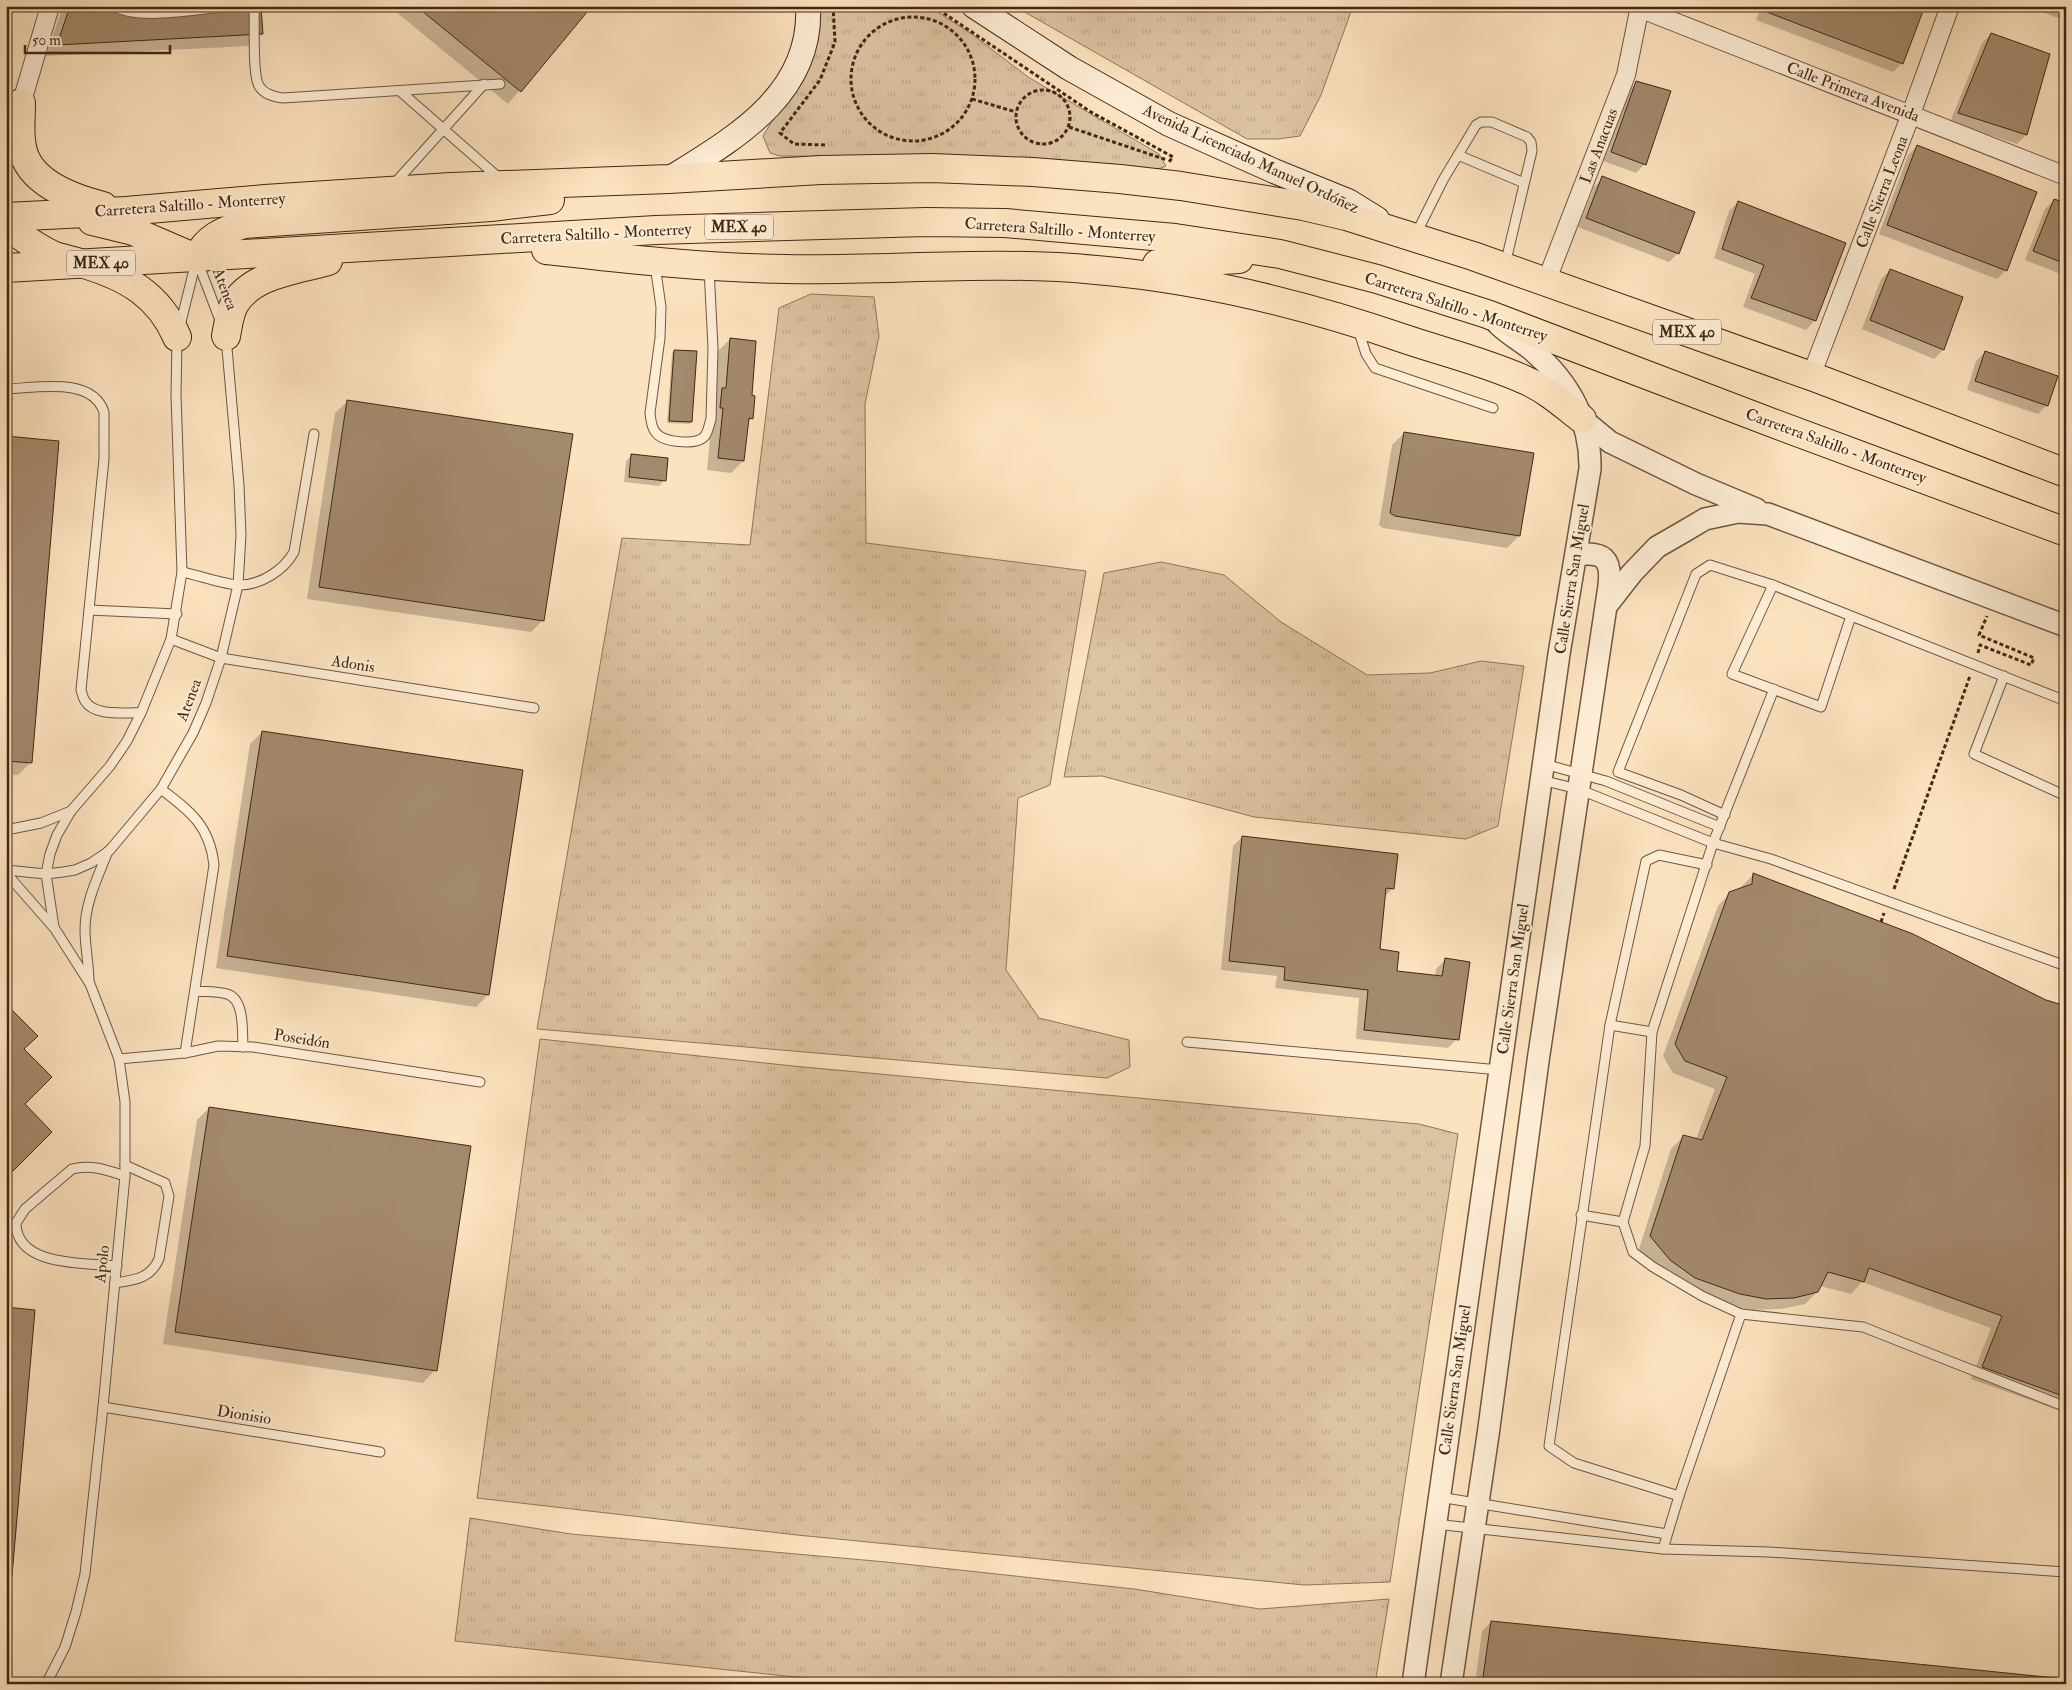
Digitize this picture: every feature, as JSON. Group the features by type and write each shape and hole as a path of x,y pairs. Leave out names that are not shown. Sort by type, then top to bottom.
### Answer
{"main road":[{"path":"669,179 726,143 768,109 784,90 797,68 808,26 808,6"},
{"name":"Avenida Licenciado Manuel Ordóñez","path":"974,6 1068,68 1169,124 1274,171 1348,201 1407,236"},
{"path":"21,104 22,148 27,159 41,178 60,192 126,211"},
{"name":"Carretera Saltillo - Monterrey","path":"6,217 126,211 265,199 506,185 629,181 821,170 932,168 1034,172 1120,179 1233,193 1346,216 1505,268 1811,376 2066,473"},
{"path":"63,214 132,231 197,258 206,243 217,234 244,224 491,207 567,198 629,181"},
{"name":"Carretera Saltillo - Monterrey","path":"6,268 656,230 926,222 1014,224 1132,233 1280,254 1376,279 1487,314 2066,532"},
{"path":"6,225 53,255 84,264 133,284 145,292 165,315 177,337"},
{"path":"475,241 655,262 787,269 1185,263 1233,260 1280,254"},
{"path":"226,336 234,306 249,289 275,275 369,246"},
{"path":"1024,266 1094,269 1216,286 1356,323 1525,380 1541,388 1582,418"}],"street":[{"path":"6,156 50,6"},
{"name":"Calle Sierra Leona","path":"1811,376 1950,6"},
{"name":"Calle Primera Avenida","path":"1640,7 2066,176"},
{"name":"Las Anacuas","path":"1546,282 1626,75 1640,7"},
{"name":"Calle Sierra San Miguel","path":"1412,1684 1542,772 1590,469 1589,441 1582,418 1569,391 1550,366 1530,348 1500,327 1487,314"},
{"path":"1582,418 1610,442 1696,484 1768,514 2066,626"},
{"path":"1605,607 1632,573 1657,547 1705,519 1738,512 1768,514"},
{"path":"1451,1684 1478,1504 1538,1060 1611,572 1607,561 1600,555 1590,553 1576,555"}],"lane":[{"path":"113,6 129,13 231,6"},
{"path":"254,6 256,77 260,88 275,97 500,84"},
{"path":"386,192 484,84"},
{"path":"400,90 506,185"},
{"path":"1407,236 1476,126 1481,122 1492,122 1527,138 1532,146 1505,268"},
{"path":"1458,155 1524,184"},
{"name":"Atenea","path":"6,871 46,874 75,870 91,863 108,850 161,789 193,733 206,703 221,658 238,585 241,535 239,485 226,336 197,258"},
{"name":"Atenea","path":"55,929 46,874 50,854 57,835 71,811 110,766 127,740 141,713 172,639 182,572 176,395 177,337 197,258"},
{"path":"655,262 660,307 660,338 650,413 651,423 655,431 662,437 688,443 704,438 711,419 713,348 709,266"},
{"path":"1356,323 1366,354 1375,368 1493,408"},
{"path":"6,389 70,387 86,391 102,405 104,412 104,459 80,690 85,701 92,708 107,712 141,713"},
{"path":"182,572 238,585 252,583 264,578 289,562 294,552 314,434"},
{"path":"1725,815 1682,795 1618,772 1696,574 1710,565 1773,585 2066,701"},
{"path":"1773,585 1732,674 1821,707 1851,616"},
{"path":"89,610 177,614"},
{"name":"Adonis","path":"172,639 221,658 534,708"},
{"path":"2004,676 1974,754 2066,796"},
{"path":"1774,689 1713,843 1652,1032 1645,1146 1623,1222 1634,1252 1653,1267 1702,1296 1742,1314 1864,1327 2066,1407"},
{"path":"1542,772 1579,781 1713,843 1771,859 2066,966"},
{"path":"1542,772 1579,781 1606,781 1720,827"},
{"path":"161,789 191,812 202,827 213,852 213,882 185,1053"},
{"name":"Atenea","path":"6,830 41,823 71,811"},
{"name":"Atenea","path":"90,984 85,932 86,915 91,894 108,850"},
{"path":"1679,1496 1574,1463 1549,1446 1610,1025 1646,861 1659,855 1707,865"},
{"name":"Apolo","path":"6,871 55,929 90,984 119,1059 125,1102 125,1176 85,1574 65,1647 46,1684"},
{"path":"195,991 228,994 234,998 238,1006 243,1047"},
{"path":"1610,1025 1652,1032"},
{"path":"1187,1042 1500,1070"},
{"name":"Poseidón","path":"119,1059 185,1053 218,1046 243,1047 480,1082"},
{"path":"115,1283 137,1280 156,1268 159,1260 169,1196 165,1183 125,1165"},
{"path":"117,1266 54,1260 36,1255 26,1247 19,1237 16,1223 25,1209 72,1170 81,1167 98,1168 125,1176"},
{"path":"1581,1215 1623,1222"},
{"path":"1663,1549 1679,1496 1742,1314"},
{"name":"Dionisio","path":"103,1407 380,1452"},
{"path":"1439,1497 1668,1534"},
{"path":"1435,1524 1663,1549 1769,1552 2066,1572"}],"path":[{"path":"833,6 835,42 820,80 780,133 794,144 834,145"},
{"path":"904,18 925,19 944,26 960,39 971,56 976,76 972,99 964,115 950,130 932,139 912,141 891,138 874,127 860,112 852,93 851,73 857,53 868,37 884,24 904,18"},
{"path":"1050,91 1065,101 1070,118 1068,126 1057,140 1040,144 1024,137 1015,121 1016,112 1024,97 1032,92 1050,91"},
{"path":"972,99 1016,112"},
{"path":"1068,126 1170,160"},
{"path":"1979,635 2034,658 2031,665 1980,645"},
{"path":"1881,922 1974,665"}],"green space":[{"path":"811,6 928,6 969,32 1028,77 1159,154 1166,166 1152,172 1005,158 780,156 770,153 763,136 777,113"},
{"path":"1014,6 1353,6 1321,95 1300,136 1278,139 1247,139"},
{"path":"811,294 874,297 879,336 865,404 866,543 1086,571 1050,785 1018,798 1006,970 1039,1018 1129,1040 1130,1067 1107,1078 537,1029 622,538 750,545 779,308"},
{"path":"1161,562 1224,575 1281,622 1367,675 1430,673 1481,661 1524,666 1498,826 1466,839 1254,817 1102,776 1064,777 1104,573"},
{"path":"540,1039 793,1066 1419,1124 1458,1134 1390,1582 1304,1585 797,1535 477,1498"},
{"path":"470,1518 571,1534 886,1562 1134,1589 1260,1609 1389,1599 1375,1684 861,1684 455,1641"}],"building":[{"path":"70,6 261,6 263,34 57,45"},
{"path":"416,6 592,6 521,92"},
{"path":"1766,6 1925,6 1903,64 1764,11"},
{"path":"1991,33 2050,54 2027,135 1958,113"},
{"path":"1636,81 1671,91 1646,165 1611,152"},
{"path":"1917,145 2037,192 2007,271 1887,225"},
{"path":"1602,176 1695,212 1679,254 1586,218"},
{"path":"2054,199 2066,203 2066,264 2033,251"},
{"path":"1738,201 1846,243 1816,321 1751,298 1764,265 1722,249"},
{"path":"1890,269 1963,297 1944,350 1870,320"},
{"path":"730,338 756,341 752,395 755,396 753,419 749,418 744,461 718,458 723,408 720,408 722,388 726,388"},
{"path":"674,350 697,351 692,422 669,421"},
{"path":"1985,351 2058,376 2048,406 1975,381"},
{"path":"347,400 573,434 544,621 319,587"},
{"path":"1404,432 1534,453 1520,536 1395,516 1390,513"},
{"path":"6,436 59,441 32,763 6,761"},
{"path":"631,454 668,458 666,481 629,477"},
{"path":"262,731 523,770 489,995 227,956"},
{"path":"1242,836 1398,854 1394,889 1386,888 1380,949 1399,952 1397,971 1442,976 1445,958 1470,962 1459,1040 1364,1030 1368,990 1284,980 1285,967 1229,961"},
{"path":"1753,873 1913,934 2046,1000 2066,1006 2066,1397 1982,1367 2002,1316 1869,1268 1864,1282 1828,1272 1818,1292 1794,1298 1766,1299 1740,1294 1695,1278 1670,1260 1650,1236 1683,1135 1702,1140 1727,1077 1685,1061 1675,1044 1729,892 1752,884"},
{"path":"6,1004 38,1036 24,1049 52,1077 25,1104 52,1132 6,1178"},
{"path":"209,1107 471,1146 437,1371 175,1332"},
{"path":"6,1307 35,1310 12,1576 6,1575"},
{"path":"1491,1621 2066,1679 2066,1684 1482,1684"}]}
